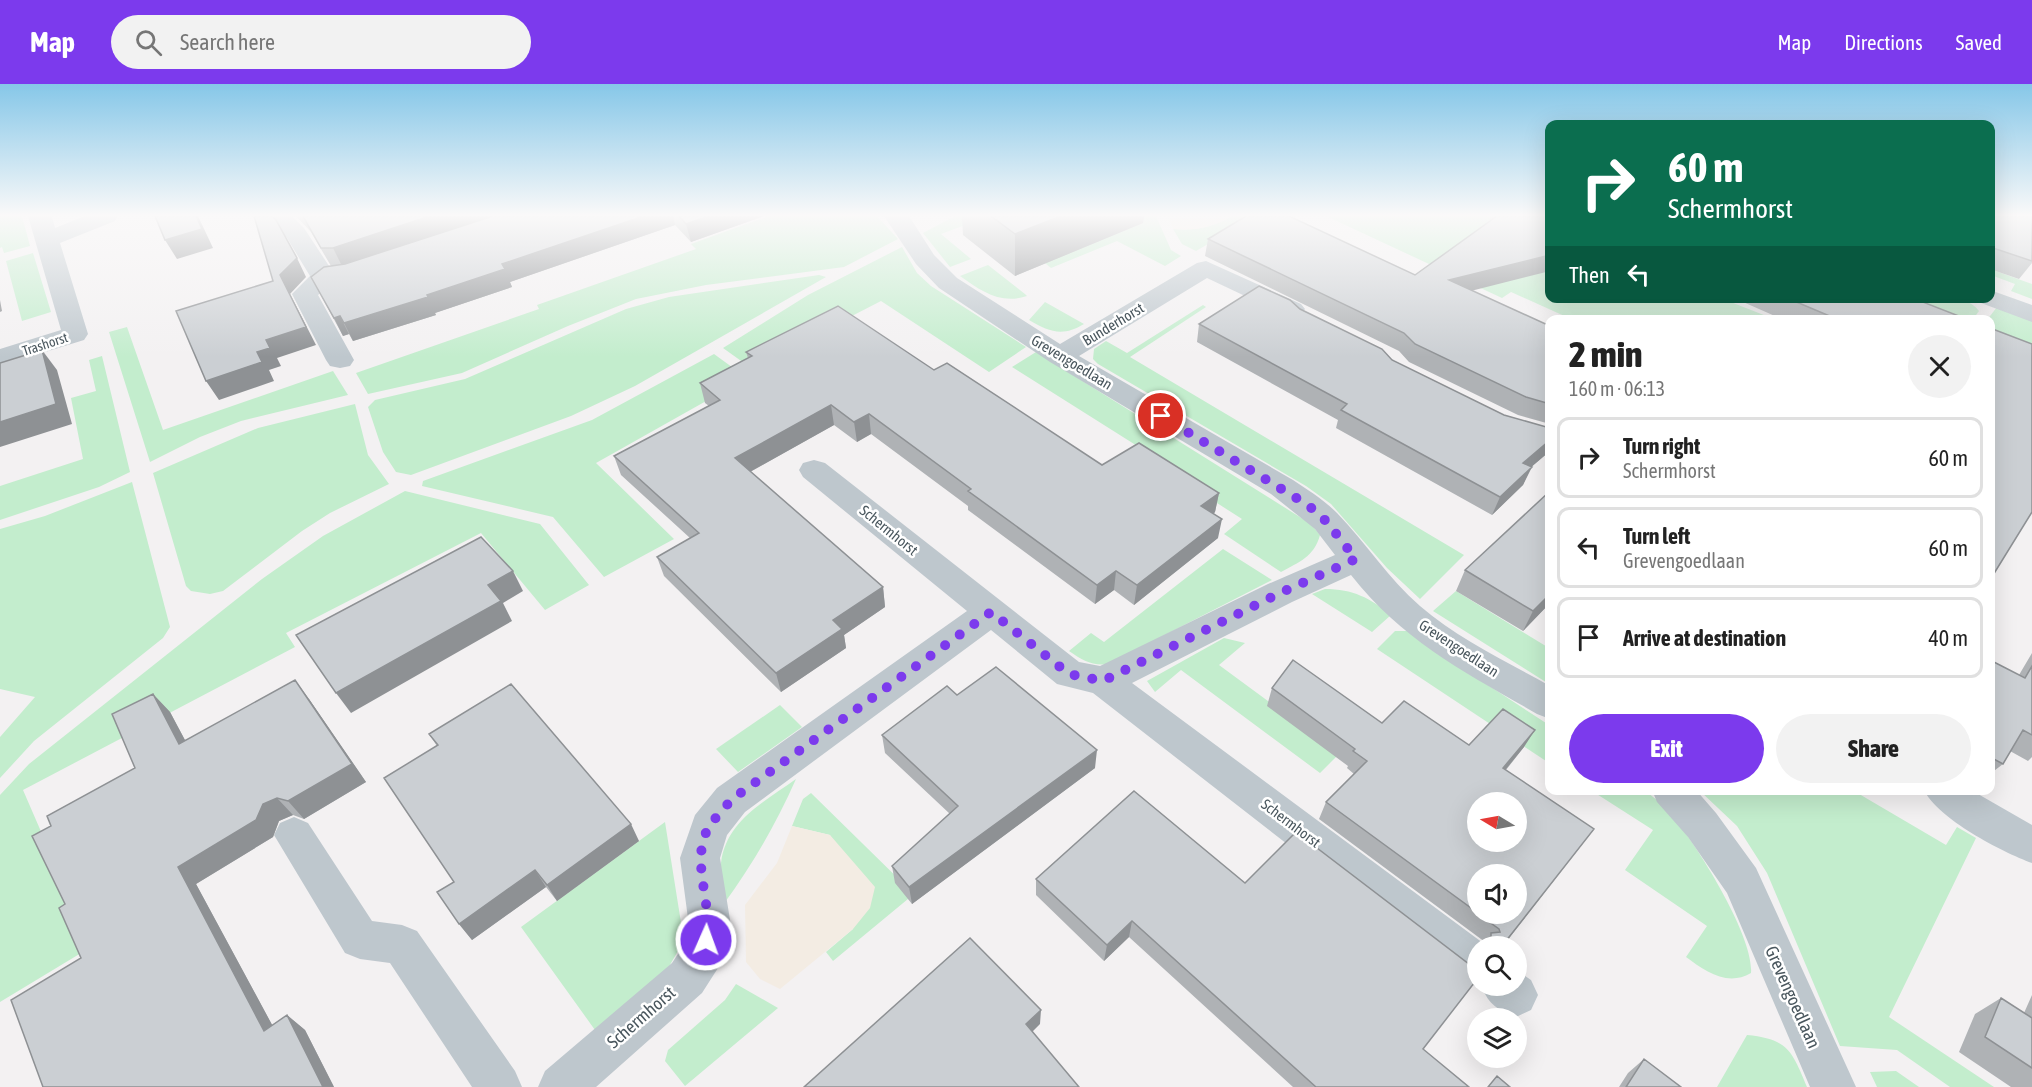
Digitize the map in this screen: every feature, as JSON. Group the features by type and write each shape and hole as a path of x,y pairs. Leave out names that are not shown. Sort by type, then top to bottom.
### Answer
{"street":[{"name":"Trashorst","path":"0,358 75,334 54,263"},
{"path":"312,263 316,270 325,276 344,275 382,263"},
{"name":"Grevengoedlaan","path":"928,263 940,277 1060,356 1308,505 1326,521 1395,603 1441,641 1545,701"},
{"name":"Bunderhorst","path":"1060,356 1206,268 1296,311 1316,324"},
{"path":"325,276 305,294 340,360"},
{"path":"1995,300 2032,314"},
{"name":"Schermhorst","path":"814,470 1069,674 1103,681 1467,958"},
{"path":"1103,681 1280,593 1356,559"},
{"name":"Schermhorst","path":"561,1087 687,978 703,954 710,926 700,858 709,827 731,800 991,612"},
{"name":"Grevengoedlaan","path":"1675,795 1702,825 1742,881 1833,1087"},
{"path":"1949,795 1960,805 2032,845"},
{"path":"294,835 360,939 402,945 499,1087"}],"green space":[{"path":"6,263 36,263 51,312 22,321"},
{"path":"657,263 852,263 844,267 706,285 636,299 462,373 368,394 356,373 539,309 537,305"},
{"path":"871,263 911,263 917,273 931,286 1026,347 989,372 881,301 751,368 723,348 808,295"},
{"path":"947,263 961,263 950,267"},
{"path":"1045,263 1064,263 1051,268"},
{"path":"1426,263 1545,263 1545,303 1733,303 1764,315 1562,315 1511,292 1502,298"},
{"path":"988,265 1027,296 1000,298 976,287 960,276"},
{"path":"1995,271 2032,284 2032,299 2011,291 2015,284 1995,276"},
{"path":"819,275 826,277 635,386 571,416 411,475 396,472 383,452 368,407 375,400 465,379 626,309 669,297"},
{"path":"1045,302 1084,324 1063,332 1043,328 1029,320"},
{"path":"1922,303 1970,303 1979,311 1976,315 1912,315"},
{"path":"1203,305 1206,307 1130,357 1464,555 1420,599 1387,568 1331,504 1306,486 1093,359 1094,349 1106,341 1127,353"},
{"path":"1997,307 2032,320 2032,346 1995,331 1995,315 1991,315"},
{"path":"127,327 163,430 333,371 348,395 241,421 200,437 150,462 109,332"},
{"path":"1036,352 1311,524 1320,535 1314,549 1300,562 1281,572 1224,534 1242,519 1156,464 1142,449 1012,367"},
{"path":"714,354 747,378 596,463 674,539 604,577 553,517 422,486 423,481 592,420"},
{"path":"102,356 130,472 99,487 0,520 0,486 83,459 71,398 96,391 89,360"},
{"path":"355,404 368,455 389,484 330,513 302,531 223,591 210,594 191,591 186,586 153,473 258,428"},
{"path":"132,482 170,627 163,638 34,741 0,778 0,737 35,697 0,689 0,529 45,516"},
{"path":"405,491 540,524 589,585 545,610 481,533 286,633 295,647 23,790 91,947 0,1002 0,795 29,764 262,579 323,536"},
{"path":"1223,549 1272,580 1108,664 1087,662 1069,651 1091,633 1104,642"},
{"path":"1325,589 1335,589 1361,596 1391,615 1372,632 1312,594"},
{"path":"1456,591 1545,646 1545,681 1433,611"},
{"path":"1395,631 1411,631 1436,651 1545,722 1545,760 1377,649"},
{"path":"1224,638 1245,643 1219,665 1295,721 1364,729 1320,773 1181,670 1155,692 1147,681"},
{"path":"780,705 802,727 738,772 716,749"},
{"path":"796,779 763,844 723,905 721,863 730,835 748,814"},
{"path":"811,793 914,894 833,961 826,952 853,929 830,835 792,826 803,799"},
{"path":"1598,795 1651,795 1670,812 1709,869 1734,915 1749,957 1751,973 1742,977 1725,978 1709,972 1686,957 1707,926 1625,870 1653,830"},
{"path":"1704,795 1861,795 1946,845 1957,827 1976,838 1889,1017 1994,1087 1950,1087 1897,1050 1840,1046 1767,873 1737,826"},
{"path":"665,822 682,929 682,944 667,970 595,1030 521,927"},
{"path":"736,984 778,1008 685,1086 665,1061 668,1050 725,1000"},
{"path":"1747,1035 1772,1040 1787,1049 1797,1064 1807,1087 1717,1087"},
{"path":"1896,1071 1919,1087 1877,1087 1870,1072"}],"sand":[{"path":"792,826 830,835 875,887 870,908 853,929 780,989 760,979 746,962 745,905 777,863"}],"building":[{"path":"268,263 292,263 280,275 306,327 266,340 270,348 257,352 262,362 206,381 176,311 273,281"},
{"path":"506,263 502,264 505,269 427,295 428,297 344,323 340,316 334,318 311,277 324,267 345,264"},
{"path":"1258,263 1389,263 1415,275 1432,263 1518,263 1449,280 1545,324 1545,403 1526,397 1415,344 1404,333"},
{"path":"1259,286 1382,349 1392,360 1504,415 1545,427 1545,444 1523,463 1532,467 1500,497 1341,410 1347,404 1199,324"},
{"path":"1799,303 1925,303 1956,315 1827,315"},
{"path":"838,306 934,370 947,363 1102,465 1139,443 1219,493 1201,506 1222,519 1137,585 1116,571 1097,585 968,491 971,489 869,414 854,422 831,405 735,458 883,587 833,620 842,629 776,673 657,557 699,533 614,456 720,400 700,383 752,356 746,352"},
{"path":"1995,330 2032,344 2032,512 1995,572"},
{"path":"42,350 56,404 0,422 0,363"},
{"path":"1545,496 1545,599 1533,611 1465,570"},
{"path":"481,537 513,571 488,585 501,601 336,693 296,635"},
{"path":"1293,660 1382,723 1404,701 1469,745 1503,709 1535,730 1503,768 1594,829 1527,914 1527,864 1467,864 1467,905 1326,802 1367,761 1353,751 1355,749 1272,688"},
{"path":"1995,663 2025,678 2032,666 2032,735 2023,730 2003,764 1995,760"},
{"path":"996,667 1097,750 909,887 892,866 958,806 882,735 947,686 957,695"},
{"path":"295,680 352,764 288,801 277,798 263,804 256,820 178,867 264,1031 287,1015 323,1087 43,1087 11,1000 81,958 59,908 65,904 32,836 51,826 47,816 135,768 112,714 153,694 179,744"},
{"path":"511,684 631,824 547,885 535,870 459,924 437,892 454,882 384,778 438,745 429,734"},
{"path":"1134,791 1245,883 1296,832 1467,962 1467,992 1423,1049 1469,1087 1316,1087 1132,921 1107,945 1036,879"},
{"path":"1492,924 1519,924 1510,936 1491,936 1491,933 1500,932"},
{"path":"970,938 1041,1010 1026,1024 1079,1087 804,1087"},
{"path":"2001,998 2032,1018 2032,1068 1985,1037"},
{"path":"1644,1059 1681,1087 1626,1087"},
{"path":"1497,1076 1510,1087 1488,1087"}],"route":[{"path":"706,940 710,926 700,858 709,827 731,800 991,612 1069,674 1103,681 1280,593 1356,559 1326,521 1308,505 1161,416"}]}
